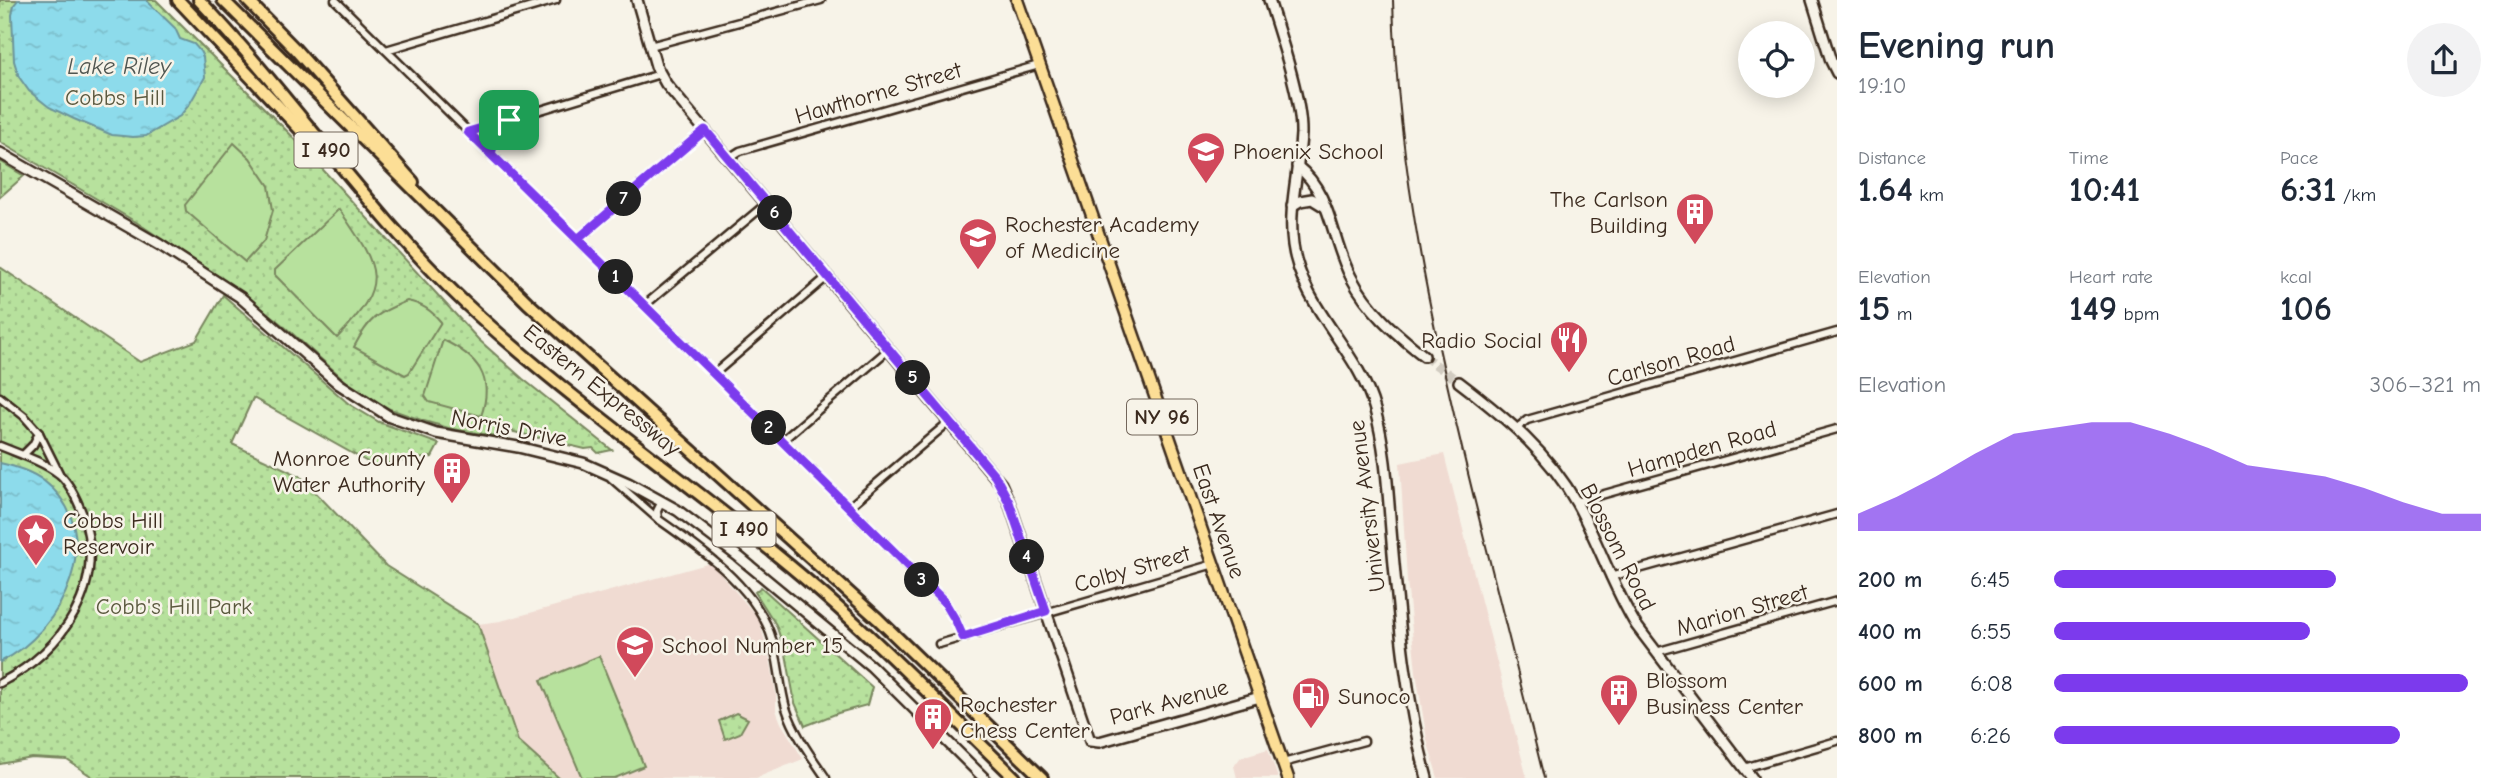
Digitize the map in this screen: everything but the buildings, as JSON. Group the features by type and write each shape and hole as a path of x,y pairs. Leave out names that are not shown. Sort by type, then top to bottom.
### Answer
{"highway":[{"path":"178,0 382,216"},
{"name":"Eastern Expressway","path":"199,0 256,64 382,216 446,284 564,388 811,584 899,664 1015,778"},
{"name":"Eastern Expressway","path":"223,0 471,247 585,356 898,637 1042,778"},
{"path":"247,0 314,70 471,247"}],"main road":[{"name":"East Avenue","path":"1017,0 1288,778"}],"street":[{"path":"335,0 944,601 963,637"},
{"path":"386,50 556,0"},
{"name":"Park Avenue","path":"636,0 660,74 950,421 1005,492 1091,742 1260,697"},
{"path":"650,46 821,0"},
{"name":"University Avenue","path":"1269,0 1298,110 1301,133 1293,206 1294,247 1299,268 1320,311 1363,376 1375,410 1384,451 1404,662 1416,735 1427,778"},
{"path":"1812,0 1830,61 1837,73"},
{"name":"Hawthorne Street","path":"729,158 743,150 1039,65"},
{"path":"468,132 660,74"},
{"path":"491,154 495,139 509,120"},
{"path":"578,239 705,130"},
{"name":"Norris Drive","path":"0,153 160,244 210,276 270,321 355,397 390,417 436,433 583,463 662,501 740,557 871,666 984,778"},
{"path":"1297,166 1316,186 1339,249 1361,294 1385,323 1424,356"},
{"path":"1293,206 1300,201 1312,199 1326,209"},
{"path":"645,305 767,203"},
{"path":"714,374 828,275"},
{"name":"Carlson Road","path":"1517,428 1527,420 1837,332"},
{"path":"782,441 889,349"},
{"name":"Blossom Road","path":"1459,382 1517,428 1549,464 1576,502 1591,530 1610,577 1636,625 1752,778"},
{"path":"0,397 40,433 77,501 90,538 91,560 78,605 63,632 43,655 0,683"},
{"path":"849,507 950,421"},
{"name":"Hampden Road","path":"1576,502 1837,429"},
{"path":"23,456 40,433"},
{"path":"0,446 60,474"},
{"path":"601,471 715,562 756,607 771,634 790,720 826,778"},
{"path":"658,519 657,511 662,501"},
{"path":"1610,577 1837,514"},
{"name":"Colby Street","path":"939,643 1214,564"},
{"name":"Marion Street","path":"1656,652 1837,601"},
{"path":"1283,763 1364,741"},
{"path":"1744,768 1837,741"}],"shaded area":[{"path":"1444,454 1527,778 1438,778 1427,740 1416,672 1407,580 1400,463"},
{"name":"School Number 15","path":"711,563 759,619 771,664 776,710 803,759 756,778 559,778 518,741 478,624 501,621"},
{"path":"1268,749 1278,778 1237,778 1234,766 1241,757"}],"green space":[{"name":"Cobbs Hill","path":"0,0 156,0 293,137 478,339 612,450 598,453 593,448 585,449 510,431 508,438 452,429 390,409 356,390 239,290 136,222 0,142"},
{"path":"234,143 250,158 269,186 273,210 264,241 245,262 186,211 185,205"},
{"path":"0,161 24,176 0,197"},
{"path":"339,209 364,247 374,275 366,303 337,338 275,275 275,270"},
{"name":"Cobb's Hill Park","path":"0,267 140,362 196,341 223,295 349,404 379,422 439,444 432,457 373,465 253,398 232,444 300,476 386,566 478,624 518,741 559,778 94,778 67,760 32,758 0,764"},
{"path":"407,301 426,308 441,322 409,373 405,375 354,347 364,329 375,318"},
{"path":"443,340 465,353 480,369 486,390 481,416 429,402 425,396"},
{"path":"761,587 872,687 867,705 805,726 795,703 786,654 776,625 755,592"},
{"path":"599,656 644,766 615,778 582,778 541,680"},
{"path":"736,713 748,719 740,733 725,739 719,721"}],"water":[{"name":"Lake Riley","path":"18,0 146,0 175,28 180,39 194,44 200,51 205,77 180,116 146,136 112,135 49,107 29,91 19,77 14,61 12,15"},
{"name":"Cobbs Hill Reservoir","path":"0,463 23,470 44,481 64,502 74,527 76,553 70,580 59,605 43,629 23,648 0,662"}],"tunnel":[{"path":"1424,356 1459,382"}],"railway":[{"path":"1393,0 1396,64 1410,192 1433,318 1461,444 1544,778"}],"place":[{"name":"Phoenix School","path":"1206,185"},
{"name":"The Carlson Building","path":"1695,246"},
{"name":"Rochester Academy of Medicine","path":"978,271"},
{"name":"Radio Social","path":"1569,374"},
{"name":"Monroe County Water Authority","path":"452,505"},
{"name":"Cobbs Hill Reservoir","path":"36,567"},
{"name":"School Number 15","path":"635,679"},
{"name":"Blossom Business Center","path":"1619,727"},
{"name":"Sunoco","path":"1311,730"},
{"name":"Rochester Chess Center","path":"933,751"}],"route":[{"path":"509,120 468,132 578,239 705,130 995,476 1009,502 1046,611 963,637 944,601 645,305 578,239 491,154 495,139 509,120"}]}
